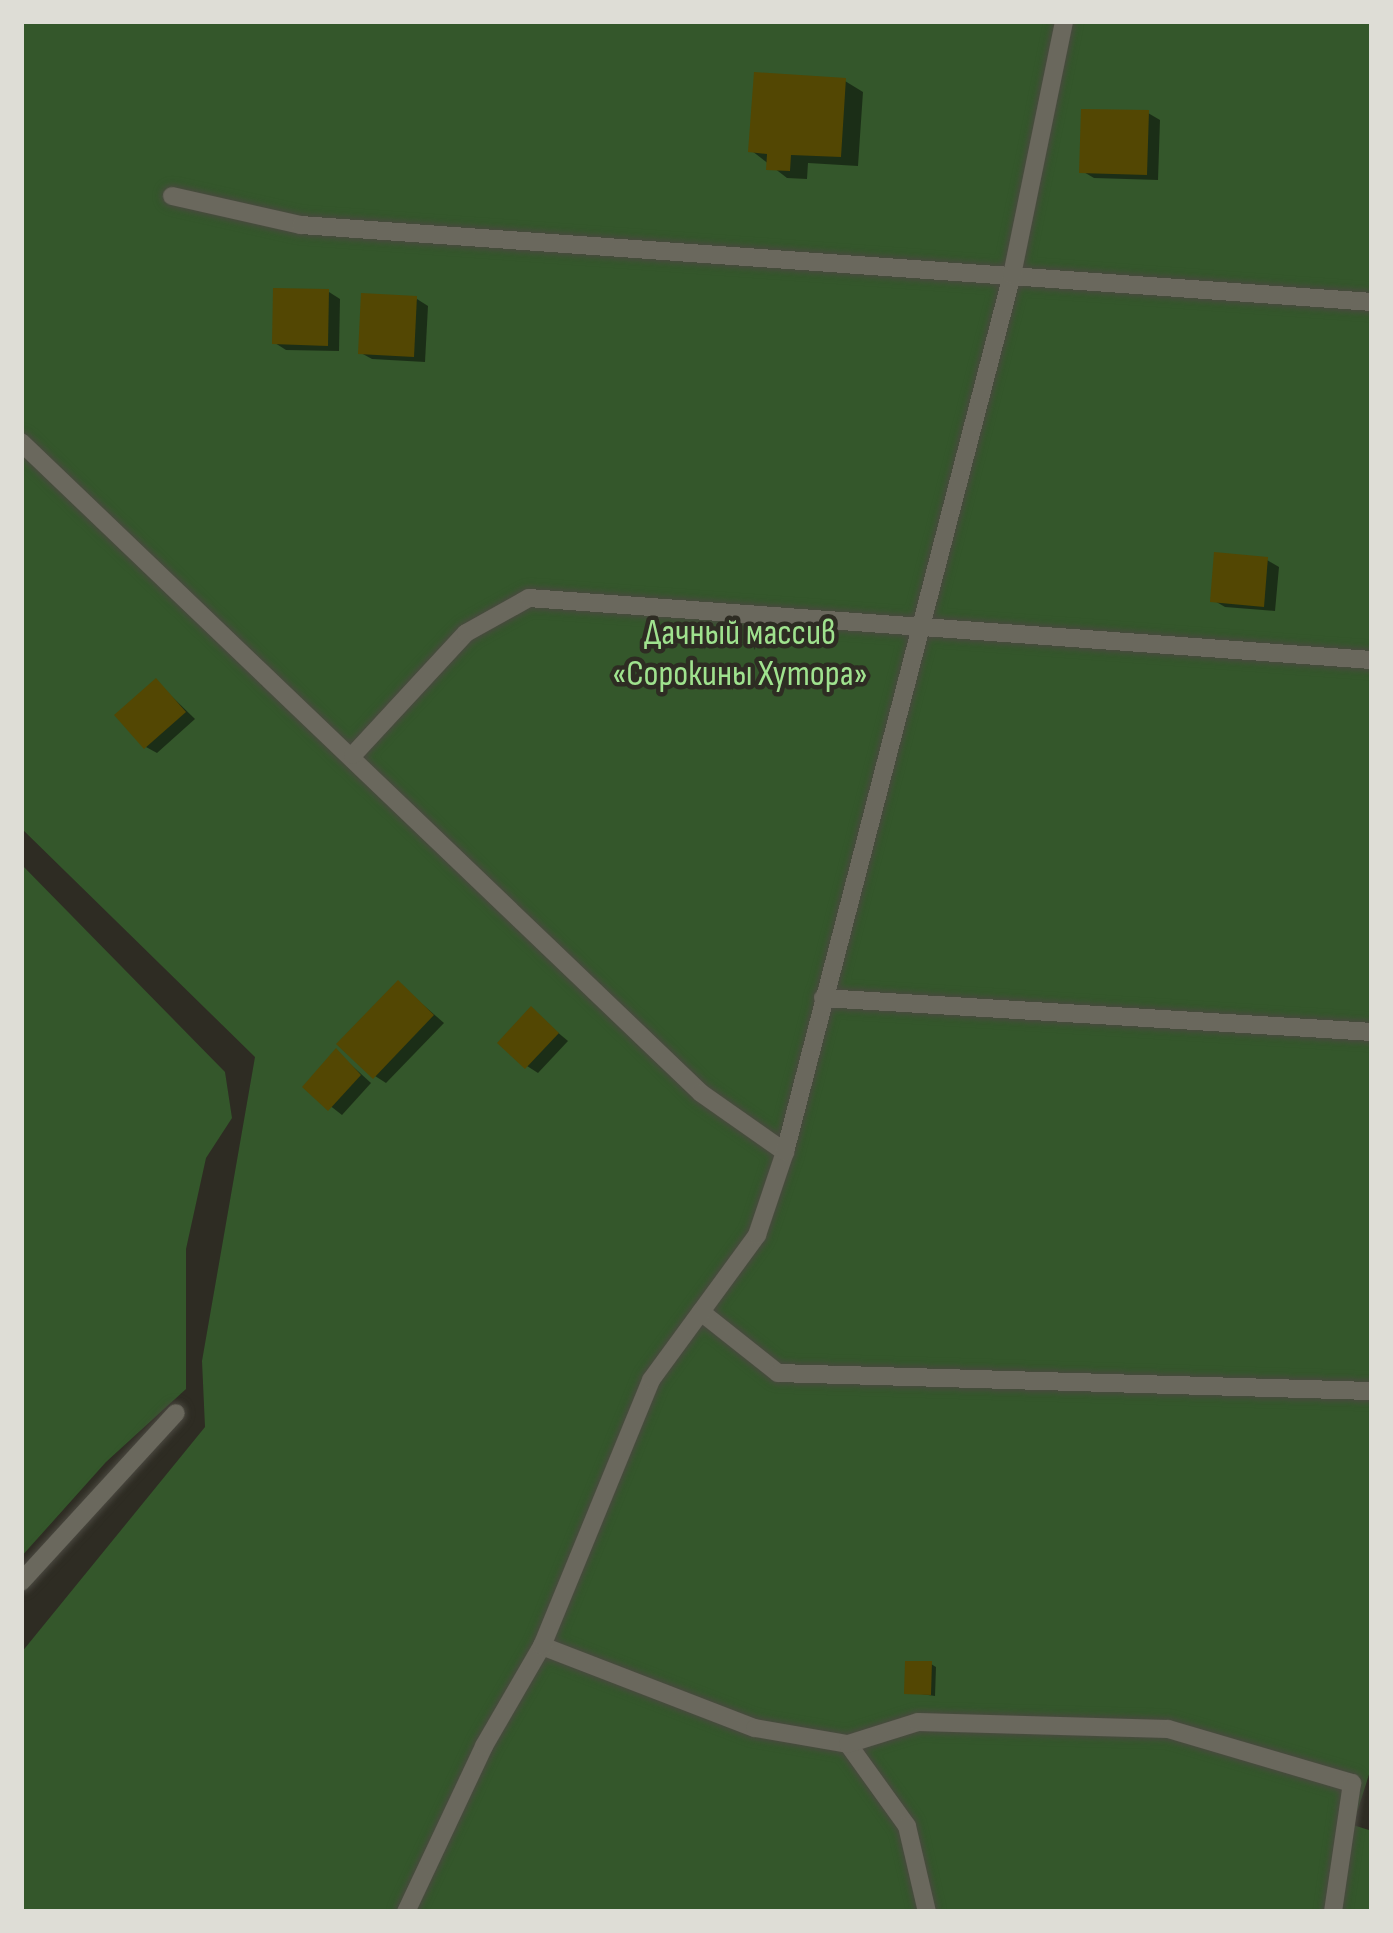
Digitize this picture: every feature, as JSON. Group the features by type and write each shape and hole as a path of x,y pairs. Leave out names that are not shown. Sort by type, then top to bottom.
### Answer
{"lane":[{"path":"406,1912 484,1746 542,1646 651,1380 757,1235 785,1152 1012,274 1064,21"},
{"path":"172,196 301,225 1372,302"},
{"path":"21,442 701,1093 785,1152"},
{"path":"353,755 466,634 530,598 1372,660"},
{"path":"824,998 1372,1032"},
{"path":"701,1312 778,1373 1372,1391"},
{"path":"21,1582 176,1413"},
{"path":"542,1646 755,1728 848,1744 918,1722 1168,1729 1372,1791"},
{"path":"848,1744 907,1826 927,1912"},
{"path":"1333,1912 1352,1783"}],"green space":[{"name":"Дачный массив «Сорокины Хутора»","path":"21,21 1372,21 1372,1765 1353,1825 1372,1831 1372,1912 21,1912 21,1653 205,1427 202,1361 255,1057 21,828"},
{"path":"21,864 225,1072 232,1118 206,1158 186,1249 186,1389 106,1462 21,1557"}],"building":[{"path":"754,72 846,78 841,157 791,155 790,171 766,170 767,154 748,152"},
{"path":"1081,109 1149,110 1147,175 1079,173"},
{"path":"273,288 329,289 328,346 272,344"},
{"path":"361,293 417,296 414,357 358,354"},
{"path":"1214,552 1268,557 1264,607 1210,602"},
{"path":"156,678 186,712 144,749 114,715"},
{"path":"398,980 434,1015 373,1079 336,1044"},
{"path":"531,1006 559,1033 525,1069 497,1043"},
{"path":"336,1048 361,1075 328,1111 302,1087"},
{"path":"905,1661 932,1661 931,1695 904,1694"}]}
